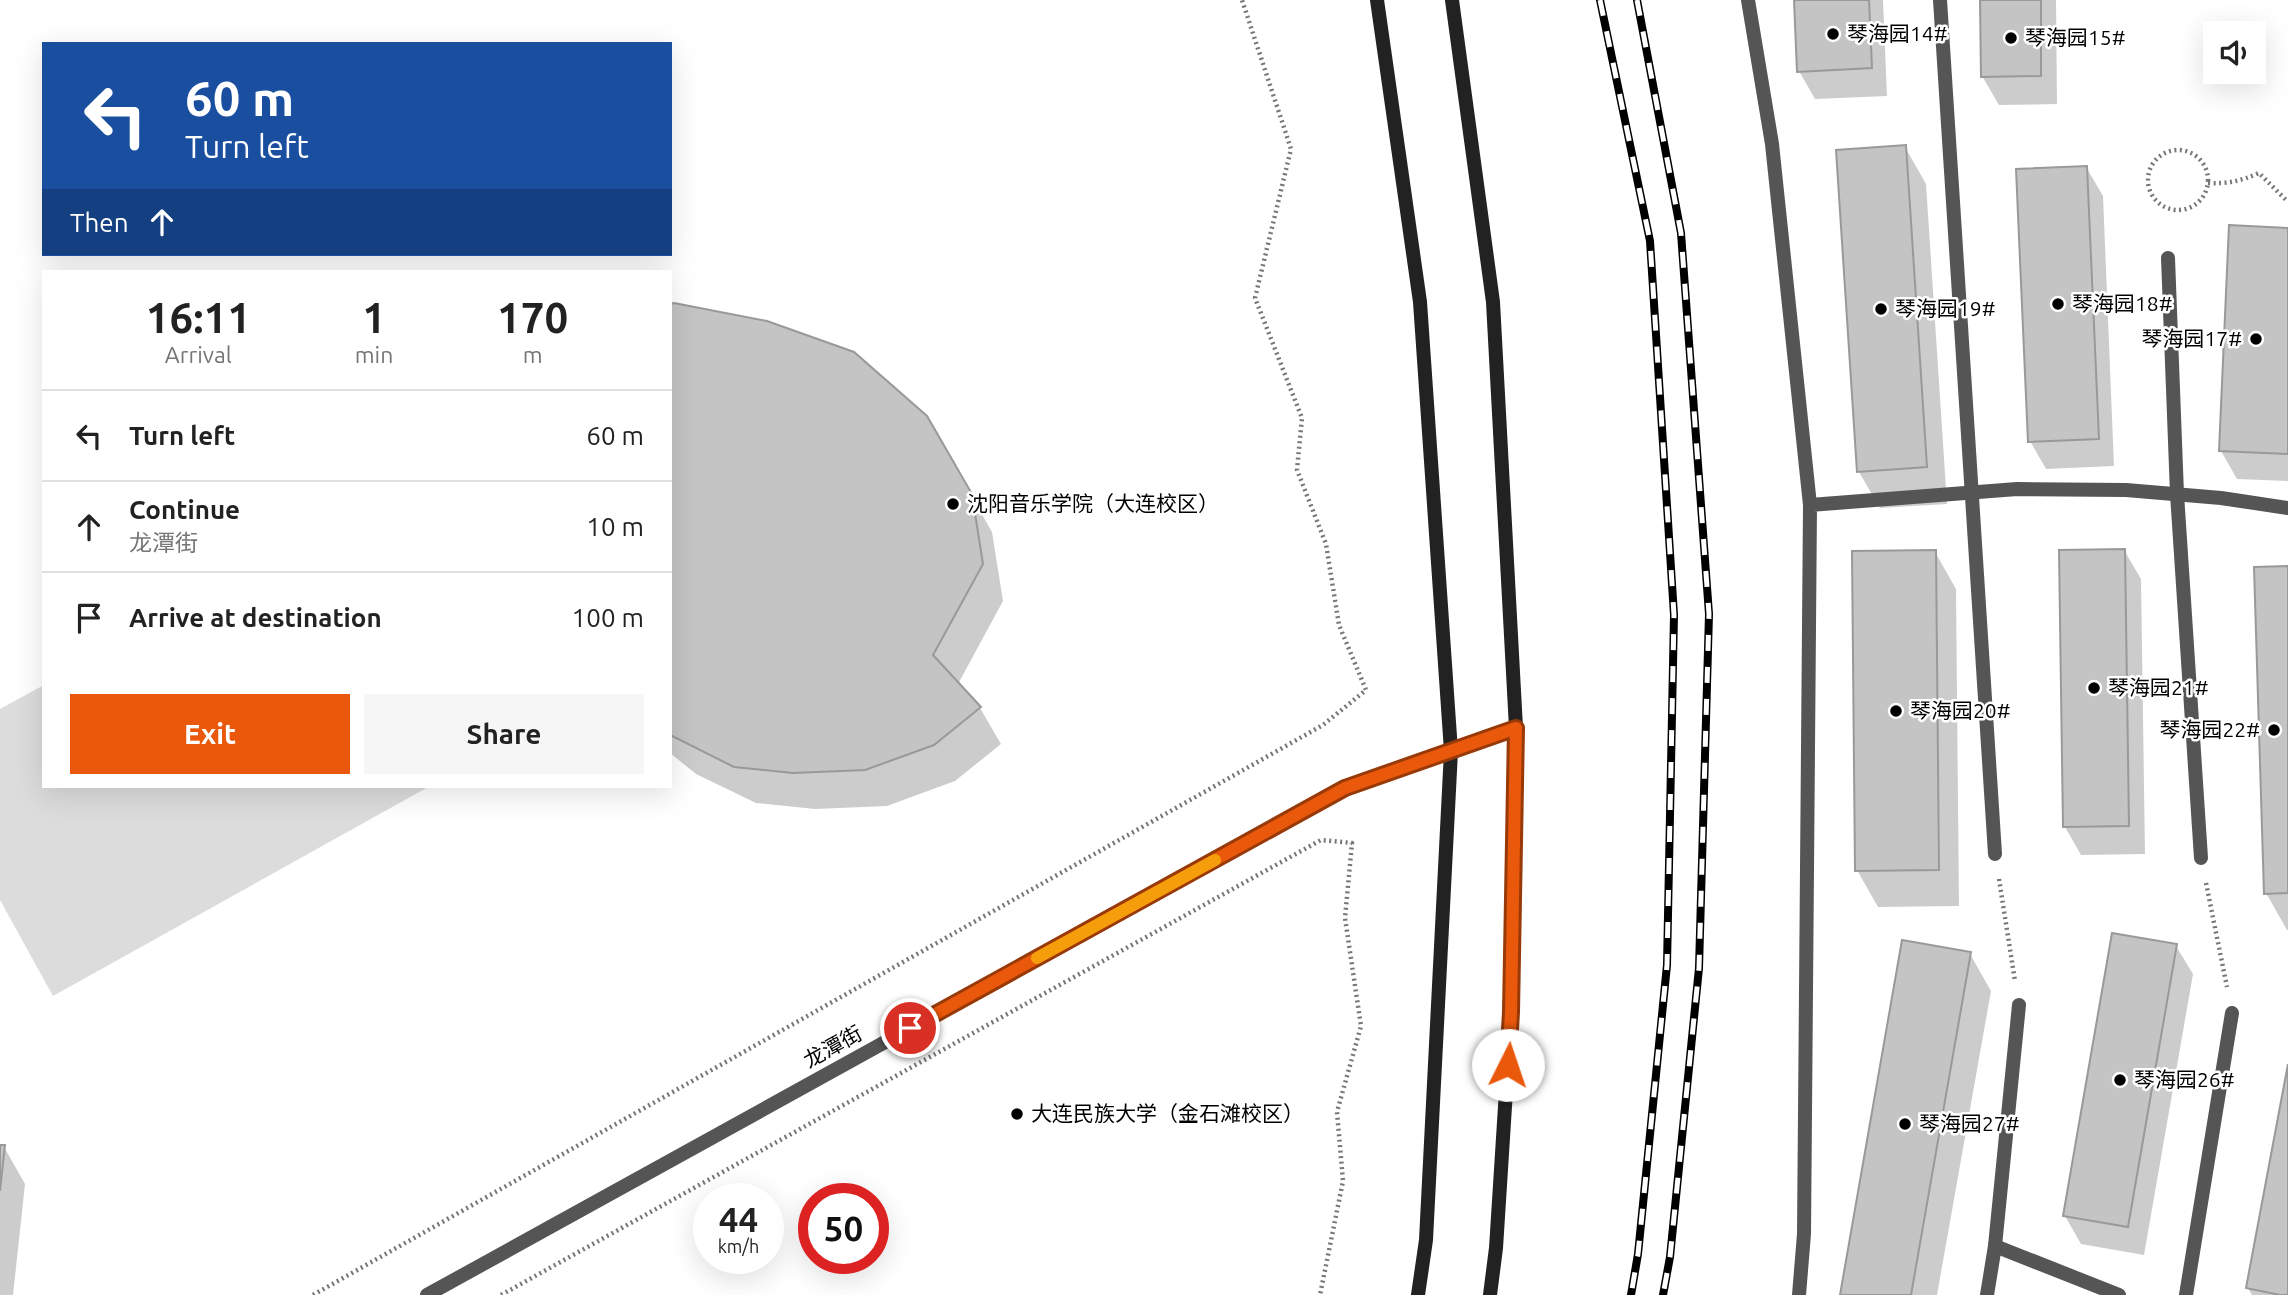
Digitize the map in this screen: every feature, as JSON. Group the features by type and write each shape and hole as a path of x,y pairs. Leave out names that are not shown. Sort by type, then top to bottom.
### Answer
{"main road":[{"path":"1377,0 1420,302 1451,751 1426,1240 1418,1295"},
{"path":"1452,0 1493,302 1516,728 1511,1012 1496,1248 1490,1295"},
{"path":"1451,751 1516,728"}],"street":[{"path":"1748,0 1772,144 1810,505 1804,1234 1799,1295"},
{"path":"1940,0 1995,854"},
{"path":"2168,258 2177,494 2201,858"},
{"path":"1810,505 2029,489 2126,490 2221,498 2288,508"},
{"name":"龙潭街","path":"427,1295 1345,788 1451,751"},
{"path":"1987,1295 1996,1246 2018,1005"},
{"path":"2186,1295 2232,1013"},
{"path":"1996,1246 2119,1295"}],"path":[{"path":"313,1295 1323,725 1366,690 1339,625 1326,544 1297,471 1302,418 1255,298 1291,149 1242,0"},
{"path":"2175,150 2184,150 2201,160 2206,168 2208,183 2203,197 2196,204 2177,209 2167,207 2152,194 2149,175 2157,158 2175,150"},
{"path":"2208,183 2240,181 2259,173 2288,202"},
{"path":"501,1295 1321,840 1352,843 1345,918 1361,1027 1337,1112 1343,1181 1320,1295"},
{"path":"1995,854 2018,1005"},
{"path":"2201,858 2232,1013"}],"shaded area":[{"path":"42,686 42,788 426,788 53,996 0,900 0,709"}],"building":[{"name":"琴海园14#","path":"1794,0 1869,0 1872,68 1797,72"},
{"name":"琴海园15#","path":"1980,0 2041,0 2041,76 1981,77"},
{"name":"琴海园19#","path":"1906,145 1927,467 1857,472 1836,150"},
{"name":"琴海园18#","path":"2087,166 2099,439 2028,442 2016,169"},
{"name":"琴海园17#","path":"2229,225 2288,228 2288,454 2219,451"},
{"path":"672,304 767,321 854,352 927,416 972,494 983,564 933,655 981,707 934,745 865,770 793,773 734,767 672,736"},
{"name":"琴海园21#","path":"2125,549 2129,826 2063,827 2059,550"},
{"name":"琴海园20#","path":"1936,550 1939,870 1855,871 1852,551"},
{"name":"琴海园22#","path":"2288,566 2288,893 2264,894 2254,567"},
{"name":"琴海园26#","path":"2112,933 2177,944 2128,1227 2063,1216"},
{"name":"琴海园27#","path":"1902,940 1971,952 1911,1295 1840,1295"},
{"path":"2288,1064 2288,1295 2280,1295 2246,1288"},
{"path":"0,1145 5,1145 0,1191"}],"railway":[{"path":"1600,0 1650,241 1674,615 1667,965 1638,1254 1631,1295"},
{"path":"1637,0 1681,233 1709,614 1699,968 1670,1257 1663,1295"}],"slow traffic":[{"path":"1037,958 1215,860"}],"place":[{"name":"琴海园14#","path":"1833,34"},
{"name":"琴海园15#","path":"2011,38"},
{"name":"琴海园18#","path":"2058,304"},
{"name":"琴海园19#","path":"1881,309"},
{"name":"琴海园17#","path":"2256,339"},
{"name":"沈阳音乐学院（大连校区）","path":"953,504"},
{"name":"琴海园21#","path":"2094,688"},
{"name":"琴海园20#","path":"1896,711"},
{"name":"琴海园22#","path":"2274,730"},
{"name":"琴海园26#","path":"2120,1080"},
{"name":"大连民族大学（金石滩校区）","path":"1017,1114"},
{"name":"琴海园27#","path":"1905,1124"}],"route":[{"path":"910,1028 1345,788 1516,728 1508,1065"}]}
